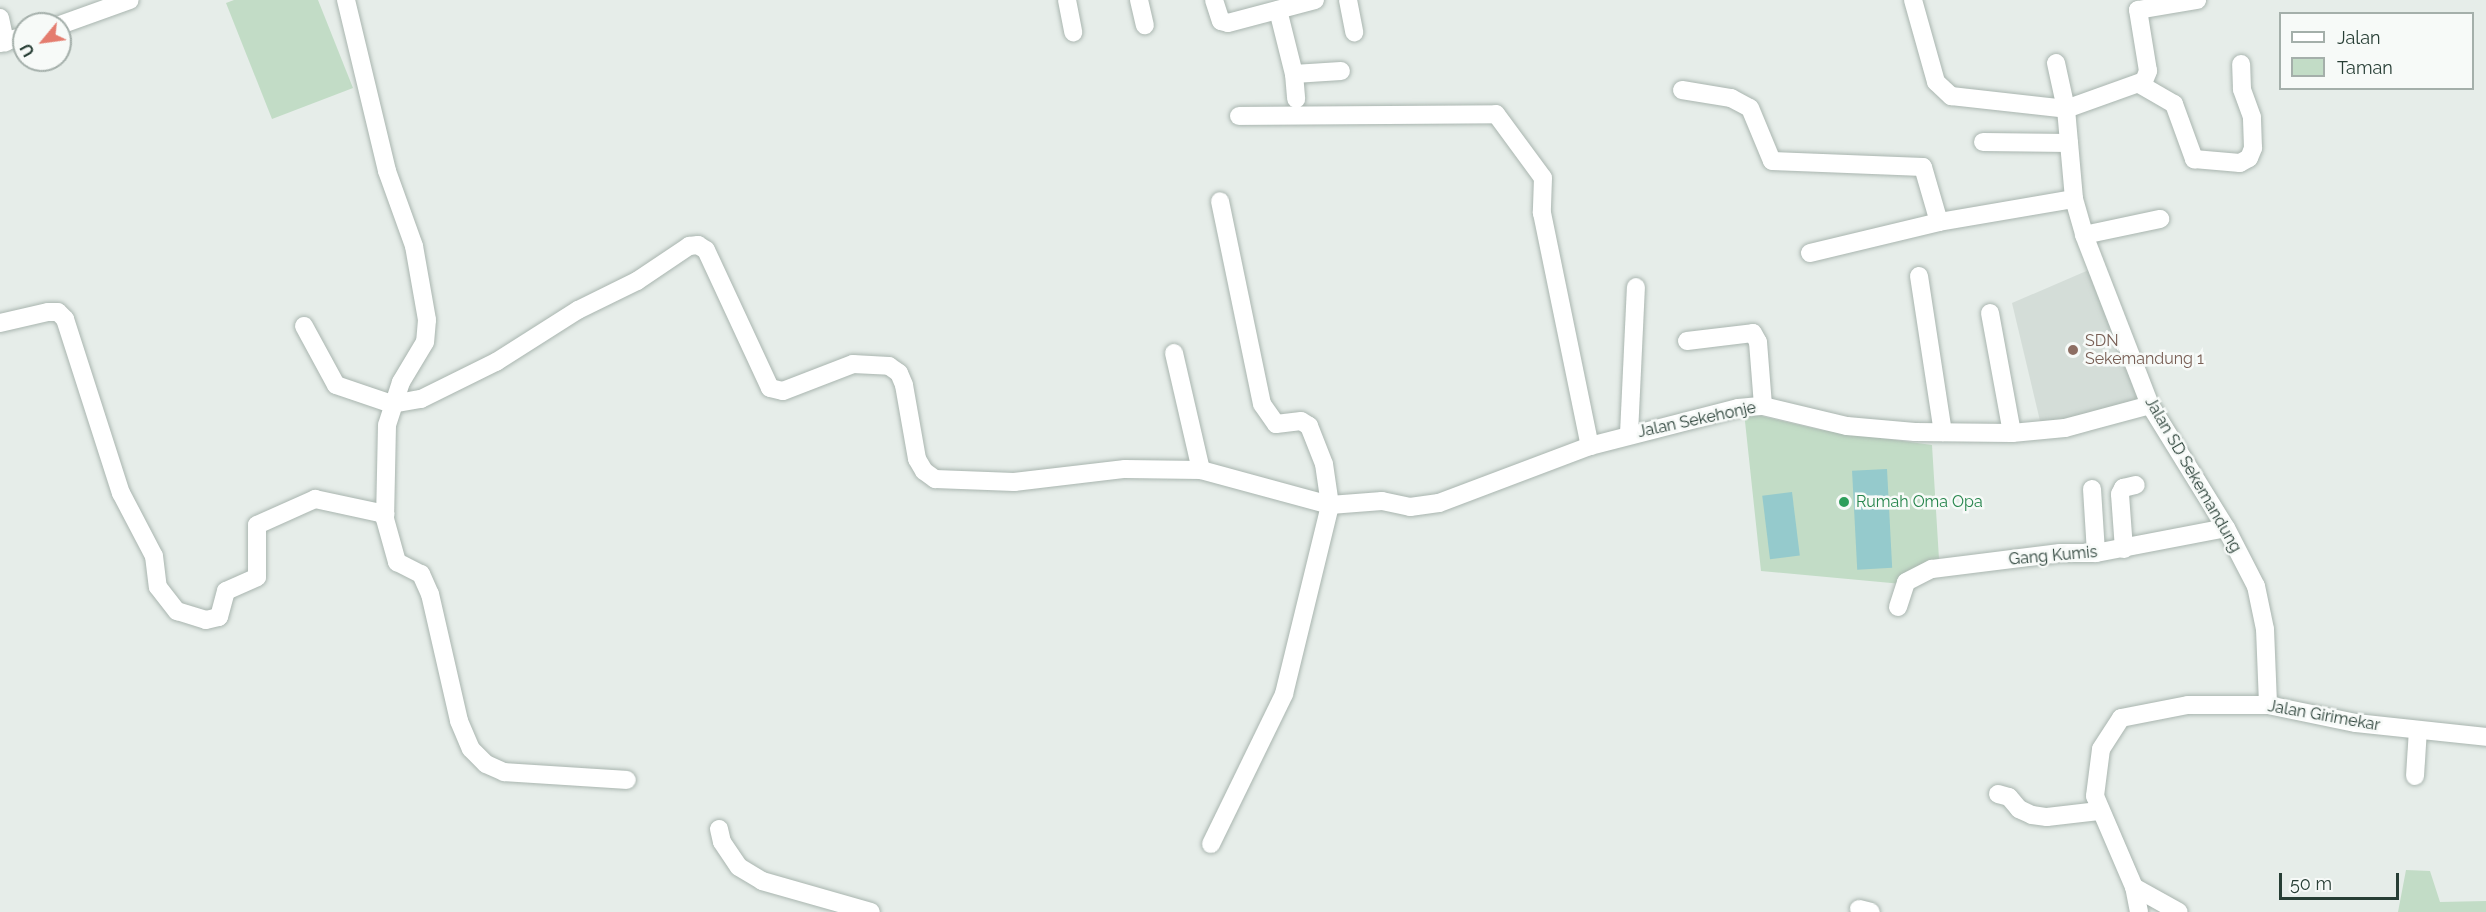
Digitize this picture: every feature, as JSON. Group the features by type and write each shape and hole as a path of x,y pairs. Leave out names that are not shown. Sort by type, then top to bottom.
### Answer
{"street":[{"path":"72,21 130,0"},
{"path":"346,0 387,171 414,246 427,320 425,342 392,404 384,458 385,514 397,562 421,574 430,594 442,661 459,721 471,749 486,764 504,772 627,780"},
{"path":"1067,0 1072,32"},
{"path":"1139,0 1145,25"},
{"path":"1214,0 1221,21 1228,23 1315,0"},
{"path":"1348,0 1354,32"},
{"path":"1913,0 1935,82 1951,96 2066,109 2141,85 2148,71 2137,5 2197,0"},
{"path":"1278,10 1294,74 1296,99"},
{"path":"0,18 2,43"},
{"name":"Jalan SD Sekemandung","path":"2056,63 2066,109 2074,199 2084,235 2150,405 2226,528 2256,586 2265,629 2268,705"},
{"path":"2141,85 2174,104 2194,159 2240,163 2249,158 2253,148 2252,117 2242,89 2241,64"},
{"path":"1294,74 1341,71"},
{"path":"1682,90 1731,98 1750,108 1772,161 1923,167 1939,222"},
{"path":"1239,116 1496,114 1543,178 1542,213 1590,446"},
{"path":"1983,142 2068,143"},
{"path":"1810,253 1939,222 2074,199"},
{"path":"1211,844 1284,694 1327,504 1324,464 1309,426 1301,421 1276,424 1262,404 1220,201"},
{"path":"2084,235 2160,219"},
{"name":"Jalan Sekehonje","path":"392,404 421,399 496,362 578,310 637,281 689,246 698,245 706,250 770,388 783,391 853,364 888,366 899,373 904,385 917,459 924,471 935,478 1014,482 1125,468 1201,470 1327,504 1382,501 1410,507 1439,503 1590,446 1629,434 1738,408 1763,406 1847,426 1943,432 2012,433 2066,428 2150,405"},
{"path":"1919,276 1943,432"},
{"path":"1629,434 1636,287"},
{"path":"0,323 48,312 58,312 65,319 121,493 154,556 158,587 177,611 207,620 219,617 226,591 257,577 257,525 315,499 385,514"},
{"path":"1990,313 2012,433"},
{"path":"304,326 336,385 392,404"},
{"path":"1688,341 1753,333 1758,342 1763,406"},
{"path":"1174,353 1201,470"},
{"path":"2124,549 2120,494 2123,488 2136,484"},
{"path":"2092,489 2096,553"},
{"name":"Gang Kumis","path":"1898,607 1906,582 1932,569 2060,553 2096,553 2226,528"},
{"name":"Jalan Girimekar","path":"2139,912 2134,887 2099,811 2095,784 2101,749 2113,727 2131,714 2187,705 2268,705 2418,730 2486,737"},
{"path":"2415,776 2418,730"},
{"path":"1998,794 2009,797 2019,809 2032,815 2047,817 2099,811"},
{"path":"719,829 722,842 739,867 762,880 871,912"},
{"path":"2134,887 2179,912"}],"shaded area":[{"name":"SDN Sekemandung 1","path":"2091,269 2141,397 2074,422 2041,425 2012,303"}],"green space":[{"path":"234,0 318,0 353,88 272,119 226,3"},
{"name":"Rumah Oma Opa","path":"1744,412 1821,430 1932,445 1939,559 1902,584 1761,571"},
{"path":"2406,870 2430,871 2440,902 2486,901 2486,912 2398,912"}],"water":[{"path":"1887,469 1892,568 1857,570 1852,471"},
{"path":"1792,492 1800,556 1770,559 1762,496"}],"place":[{"name":"SDN Sekemandung 1","path":"2073,350"},
{"name":"Rumah Oma Opa","path":"1844,502"}]}
